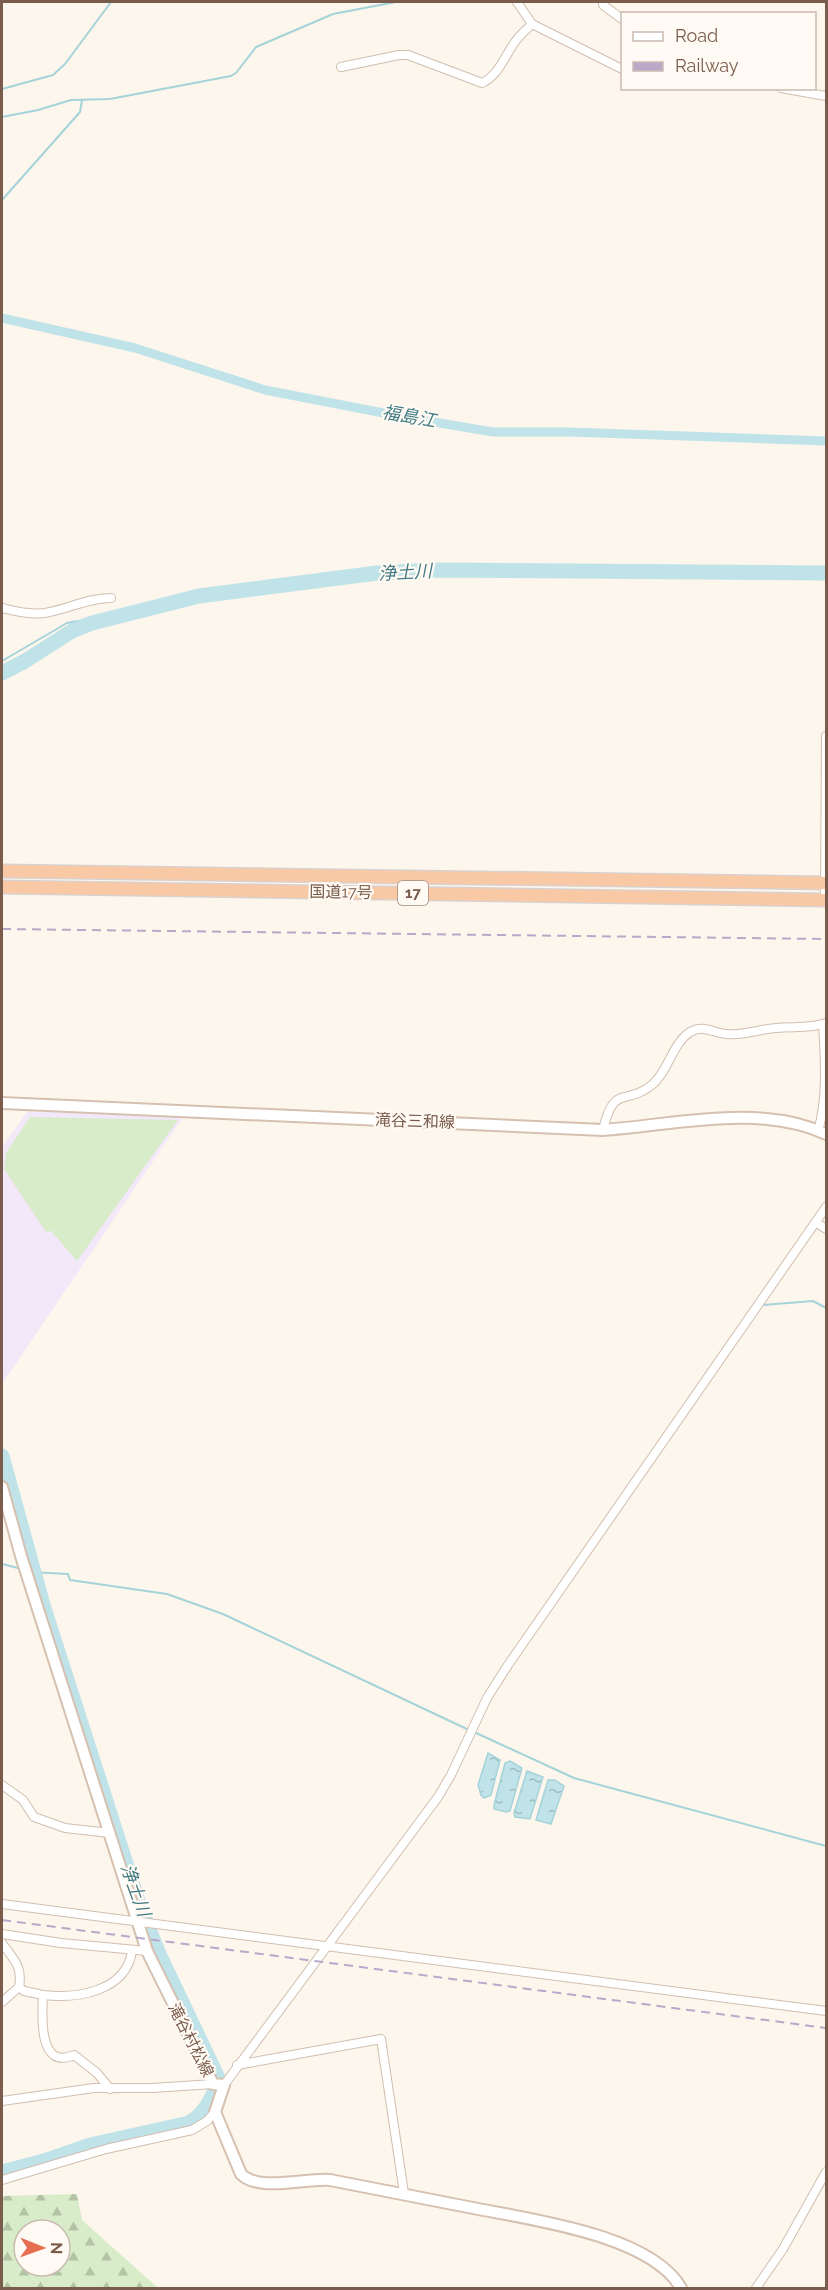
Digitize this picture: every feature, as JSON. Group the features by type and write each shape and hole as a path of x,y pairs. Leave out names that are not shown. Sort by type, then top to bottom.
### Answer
{"highway":[{"name":"国道17号","path":"2,871 825,884"},
{"name":"国道17号","path":"2,887 826,900"}],"main road":[{"name":"滝谷三和線","path":"2,1103 603,1130 698,1120 744,1119 786,1122 822,1132"},
{"name":"滝谷村松線","path":"2,1487 28,1578 147,1951 218,2084 214,2112"},
{"path":"214,2112 237,2167 246,2179 267,2184 320,2179 404,2193 552,2223 634,2251 659,2264 675,2279 681,2289"}],"street":[{"path":"517,2 532,24 621,68"},
{"path":"603,2 603,5 621,18"},
{"path":"341,67 408,55 482,83 504,61 518,36 532,24"},
{"path":"792,90 826,96"},
{"path":"2,608 34,614 46,613 92,600 111,598"},
{"path":"826,736 826,900"},
{"path":"603,1130 611,1104 619,1098 651,1085 678,1044 695,1029 703,1028 733,1034 825,1024 822,1132"},
{"path":"2,2101 94,2088 218,2084 237,2065 438,1797 451,1775 478,1714 508,1665 826,1208"},
{"path":"817,1223 826,1228"},
{"path":"2,1785 23,1800 34,1817 65,1828 110,1833"},
{"path":"2,1904 826,2011"},
{"path":"2,1934 147,1951"},
{"path":"2,1943 20,1969 19,1987 2,2002"},
{"path":"19,1987 24,1992 73,1997 99,1990 108,1985 128,1964 132,1951"},
{"path":"43,1995 42,2030 49,2050 55,2056 68,2058 74,2055 97,2073 110,2089"},
{"path":"237,2065 381,2039 404,2193"},
{"path":"2,2180 97,2151 192,2130 207,2121 214,2112"},
{"path":"756,2289 783,2249 826,2172"}],"shaded area":[{"path":"28,1111 183,1117 2,1384 2,1147"}],"green space":[{"path":"30,1117 178,1120 77,1261 51,1231 46,1232 4,1169 6,1153"},
{"path":"77,2194 82,2220 158,2288 2,2288 2,2196"}],"water":[{"path":"488,1753 500,1760 491,1795 484,1798 478,1785"},
{"path":"510,1761 522,1768 510,1811 506,1812 494,1809 494,1805 505,1763"},
{"path":"527,1771 543,1777 530,1819 515,1817 514,1813"},
{"path":"548,1780 555,1780 564,1786 551,1824 536,1820"}],"waterway":[{"path":"2,89 53,75 65,64 111,2"},
{"path":"2,117 38,110 71,100 110,99 231,76 236,73 256,47 333,14 396,2"},
{"path":"2,200 80,112 82,100"},
{"name":"福島江","path":"2,318 135,348 265,390 493,432 569,432 826,441"},
{"name":"浄土川","path":"2,673 72,631 92,623 199,596 377,573 433,570 826,573"},
{"path":"2,661 67,623 84,620 92,623"},
{"path":"763,1305 813,1301 826,1308"},
{"name":"浄土川","path":"2,1456 43,1605 139,1904 159,1954 219,2080 204,2110 189,2123 90,2145 44,2161 2,2172"},
{"path":"2,1564 22,1569"},
{"path":"30,1572 68,1574 70,1580 167,1594 223,1614 469,1730"},
{"path":"474,1732 574,1778 826,1846"}],"railway":[{"path":"2,929 826,939"},
{"path":"2,1920 826,2028"}]}
